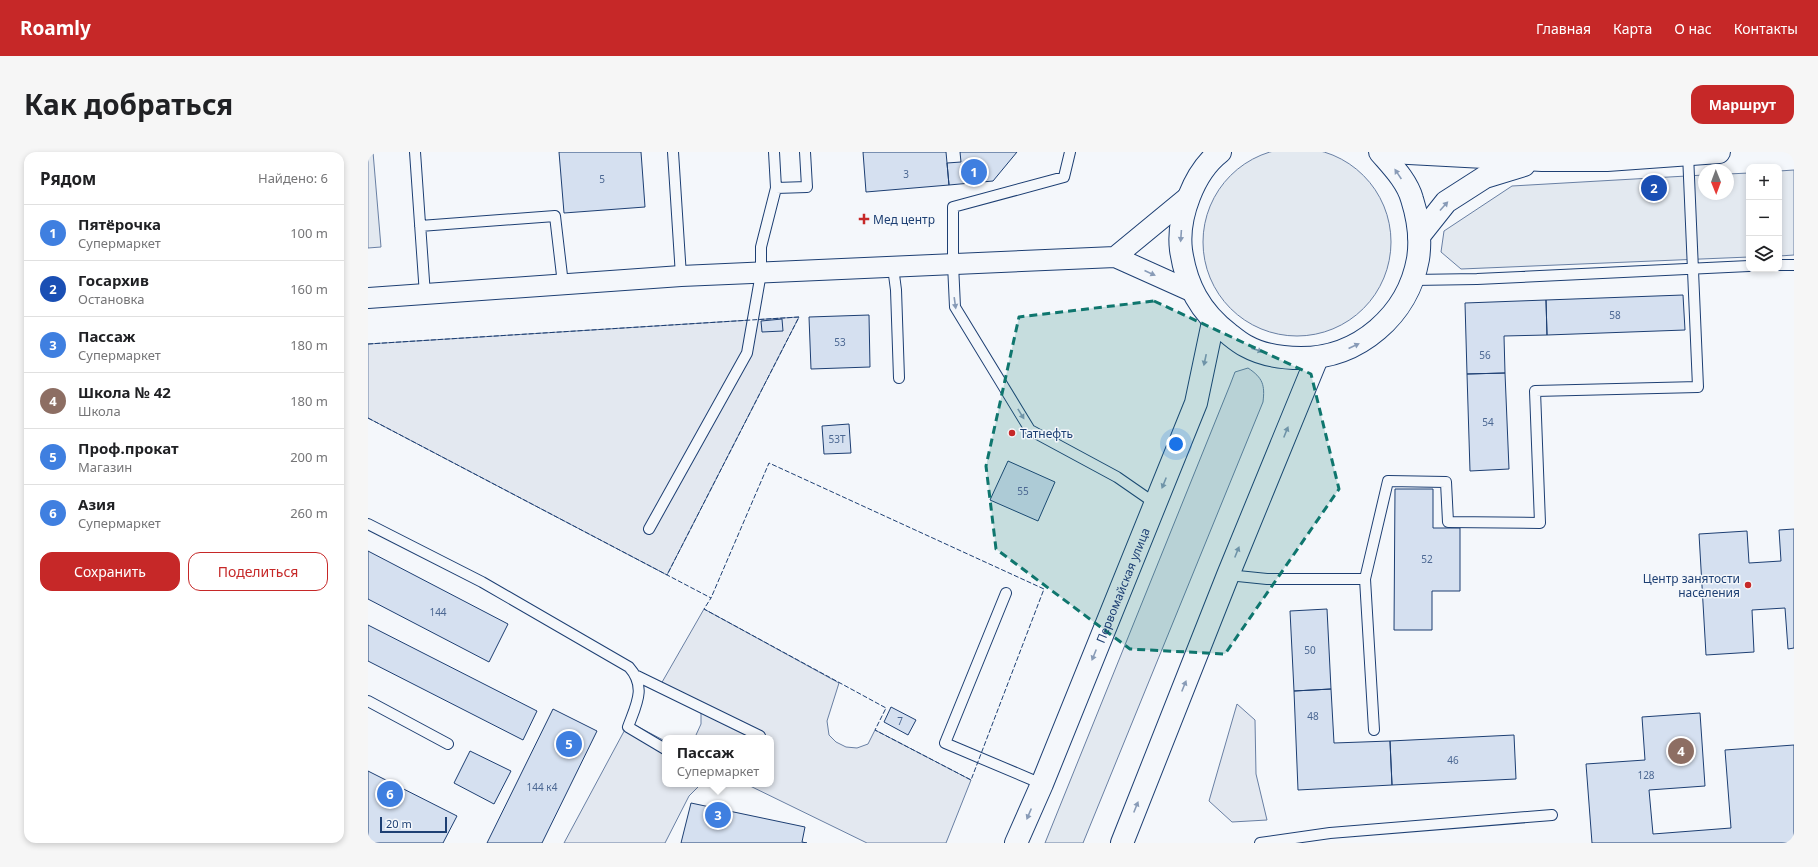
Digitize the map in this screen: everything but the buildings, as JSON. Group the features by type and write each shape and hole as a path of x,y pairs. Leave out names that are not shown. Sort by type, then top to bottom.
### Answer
{"main road":[{"path":"1218,153 1201,174 1189,196 1182,220 1181,244 1184,268 1193,292 1213,322 1246,347 1282,358 1317,358 1340,352 1361,343 1379,329 1395,313 1413,280 1418,258 1419,236 1412,198 1398,173 1380,152"},
{"path":"1390,152 1542,160 1607,160 1719,152"},
{"path":"1419,236 1446,202 1485,177 1542,160"},
{"name":"Первомайская улица","path":"1016,843 1042,784 1196,403 1213,322"},
{"path":"1122,843 1228,575 1317,358"}],"street":[{"path":"1115,258 1189,196"},
{"path":"368,298 681,276 1115,258 1193,292"}],"lane":[{"path":"415,152 425,295"},
{"path":"673,152 681,276"},
{"path":"649,529 747,353 761,273 761,247 776,188 774,152"},
{"path":"776,188 807,187 805,152"},
{"path":"1070,152 1064,177 953,207 955,307 1030,430 1117,477 1156,504"},
{"path":"1374,730 1365,579 1388,481 1446,482 1448,522 1540,523 1535,391 1698,387 1688,154"},
{"path":"420,226 555,216 563,284"},
{"path":"1782,265 1794,265"},
{"path":"894,266 899,378"},
{"path":"1413,280 1477,279 1746,266"},
{"path":"368,524 482,582 629,668 637,676 758,735"},
{"path":"1228,575 1267,579 1365,579"},
{"path":"1006,593 945,743 1042,784"},
{"path":"637,676 639,690 638,700 628,727 662,747"},
{"path":"368,701 448,744"},
{"path":"1260,843 1330,833 1552,815"}],"highlighted area":[{"path":"1154,301 1311,374 1339,489 1225,654 1130,649 996,549 986,466 1019,317"}],"shaded area":[{"path":"1306,148 1315,149 1342,159 1364,175 1376,190 1384,206 1390,224 1390,260 1384,278 1376,294 1364,309 1349,321 1333,329 1315,335 1288,336 1279,335 1252,325 1237,315 1224,302 1214,287 1204,260 1203,233 1204,224 1214,197 1224,182 1237,169 1252,159 1279,149"},
{"path":"368,152 373,152 381,247 368,248"},
{"path":"1794,170 1794,255 1782,256 1782,171"},
{"path":"1746,173 1746,257 1461,269 1441,252 1444,231 1512,186 1698,175 1698,200 1734,200 1734,174"},
{"path":"799,317 667,575 368,418 368,344"},
{"path":"1248,368 1257,375 1262,382 1264,391 1263,402 1083,843 1045,843 1235,372"},
{"path":"704,609 839,683 827,721 829,735 836,742 846,747 857,748 868,744 875,730 971,780 946,843 867,843 752,787 774,787 774,735 696,735 701,724 701,714 696,705 661,684"},
{"path":"1237,704 1255,720 1256,774 1267,820 1232,822 1209,801"},
{"path":"629,722 662,739 662,787 698,787 689,796 665,843 564,843"}],"fence":[{"path":"368,344 799,317 667,575"},
{"path":"368,418 711,598 704,609 886,708 875,730 971,780 1044,589 769,463 711,598"}],"place":[{"name":"Пятёрочка","path":"974,172"},
{"name":"Госархив","path":"1654,188"},
{"name":"Мед центр","path":"864,219"},
{"name":"Татнефть","path":"1012,433"},
{"name":"Центр занятости населения","path":"1748,585"},
{"name":"Проф.прокат","path":"569,744"},
{"name":"Школа № 42","path":"1681,751"},
{"name":"Азия","path":"390,794"},
{"name":"Пассаж","path":"718,815"}]}
